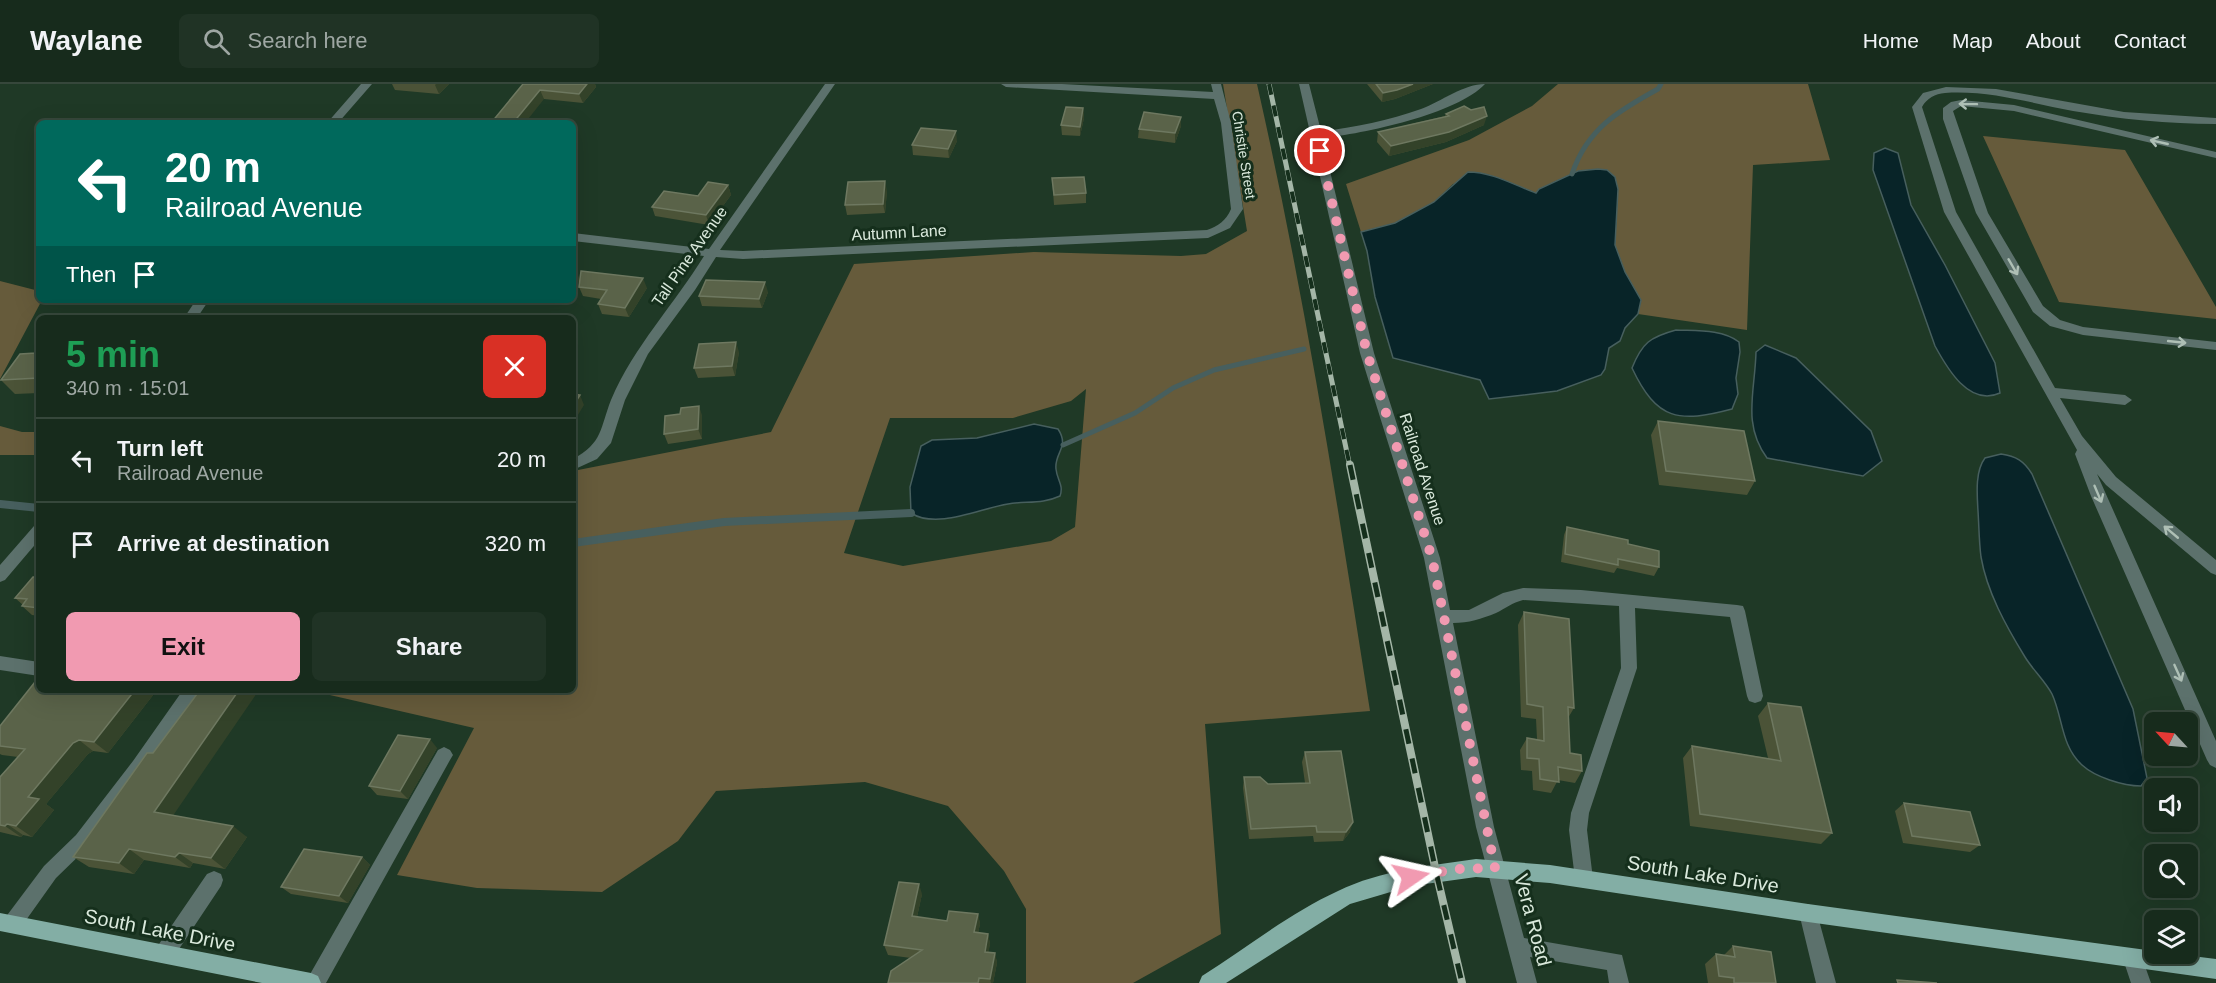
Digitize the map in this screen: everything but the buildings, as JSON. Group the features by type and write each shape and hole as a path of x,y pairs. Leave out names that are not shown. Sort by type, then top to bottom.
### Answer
{"main road":[{"name":"South Lake Drive","path":"1209,983 1316,913 1360,891 1436,872 1495,868 2216,969"},
{"name":"South Lake Drive","path":"6,923 313,983"}],"street":[{"path":"335,120 367,84"},
{"name":"Tall Pine Avenue","path":"576,463 592,455 606,439 621,394 642,351 691,287 830,84"},
{"path":"1006,84 1218,96"},
{"name":"Christie Street","path":"1216,84 1226,123 1237,209 1231,222 1225,227"},
{"name":"Railroad Avenue","path":"1304,84 1367,353 1432,558 1495,868"},
{"path":"1316,135 1344,133 1412,115 1480,84"},
{"path":"2216,121 2123,116 2006,94 1962,90 1931,93 1920,99 1917,111 1950,212 2019,332 2077,440 2098,496 2216,760"},
{"path":"2216,155 2014,108 1962,103 1954,104 1947,110 1948,119 1982,213 2042,314 2062,326 2083,331 2216,345"},
{"name":"Autumn Lane","path":"576,237 712,254 775,254 1201,235 1225,227"},
{"path":"2050,392 2124,400"},
{"path":"2077,440 2111,481 2216,569"},
{"path":"0,576 36,534"},
{"path":"1444,617 1470,616 1493,607 1509,597 1523,594 1737,612 1755,696"},
{"path":"1584,879 1578,830 1580,813 1629,668 1627,601"},
{"path":"0,663 36,669"},
{"path":"6,923 50,872 82,841 139,766 190,693"},
{"path":"313,983 444,755"},
{"name":"Vera Road","path":"1495,868 1527,983"},
{"path":"164,954 214,880"},
{"path":"1808,913 1826,983"},
{"path":"1517,946 1615,962 1619,983"},
{"path":"2133,959 2141,983"}],"shaded area":[{"path":"1223,84 1257,84 1305,318 1370,711 1205,724 1221,934 1133,983 1026,983 1026,909 1004,871 948,806 865,782 716,791 678,841 602,892 477,888 397,875 474,728 321,693 576,693 576,470 771,432 854,264 1034,252 1181,256 1206,254 1247,231","holes":["1086,389 1075,527 1051,541 903,566 844,553 890,418 1013,418 1071,401"]},
{"path":"1558,84 1808,84 1830,160 1753,165 1747,330 1638,314 1641,300 1625,272 1615,245 1617,209 1578,171 1539,189 1536,193 1492,176 1453,184 1434,202 1395,223 1361,232 1346,184 1469,140 1532,106"},
{"path":"1983,136 2125,150 2216,307 2216,319 2059,302"},
{"path":"0,281 36,290 36,303 40,303 0,379"},
{"path":"0,426 22,432 36,432 36,455 0,455"}],"water":[{"path":"1885,148 1898,153 1911,205 1945,265 1995,363 2000,393 1989,396 1978,395 1969,390 1960,383 1946,365 1935,346 1873,170 1874,153"},
{"path":"1607,170 1615,177 1618,189 1615,245 1625,272 1641,300 1638,314 1625,328 1620,341 1609,348 1605,369 1601,375 1557,391 1489,399 1480,380 1393,358 1375,297 1367,251 1361,232 1395,223 1434,202 1468,172 1494,177 1536,193 1539,189 1578,171"},
{"path":"1676,330 1717,333 1739,342 1740,352 1736,378 1738,394 1732,409 1698,416 1672,414 1651,399 1641,386 1632,368 1639,352 1653,339"},
{"path":"1765,345 1796,358 1871,431 1882,461 1863,476 1767,458 1759,445 1752,420 1756,352"},
{"path":"1034,424 1058,429 1061,435 1062,445 1056,463 1061,486 1060,496 1054,499 997,506 946,519 922,518 911,513 910,487 921,446 932,440 977,438"},
{"path":"2001,454 2011,456 2026,466 2032,474 2133,709 2147,778 2144,778 2141,786 2102,777 2082,765 2075,757 2066,741 2052,694 2025,657 2004,621 1988,583 1979,540 1977,483 1985,458"}],"waterway":[{"path":"1572,174 1578,158 1595,133 1617,114 1658,89 1661,84"},
{"path":"1063,445 1135,413 1173,388 1214,370 1304,349"},
{"path":"0,504 36,508"},
{"path":"576,543 724,522 911,513"}],"railway":[{"path":"1269,84 1350,467"},
{"path":"1350,465 1436,872 1462,983"}],"route":[{"path":"1320,151 1367,353 1432,558 1495,868 1457,869 1411,877"}]}
